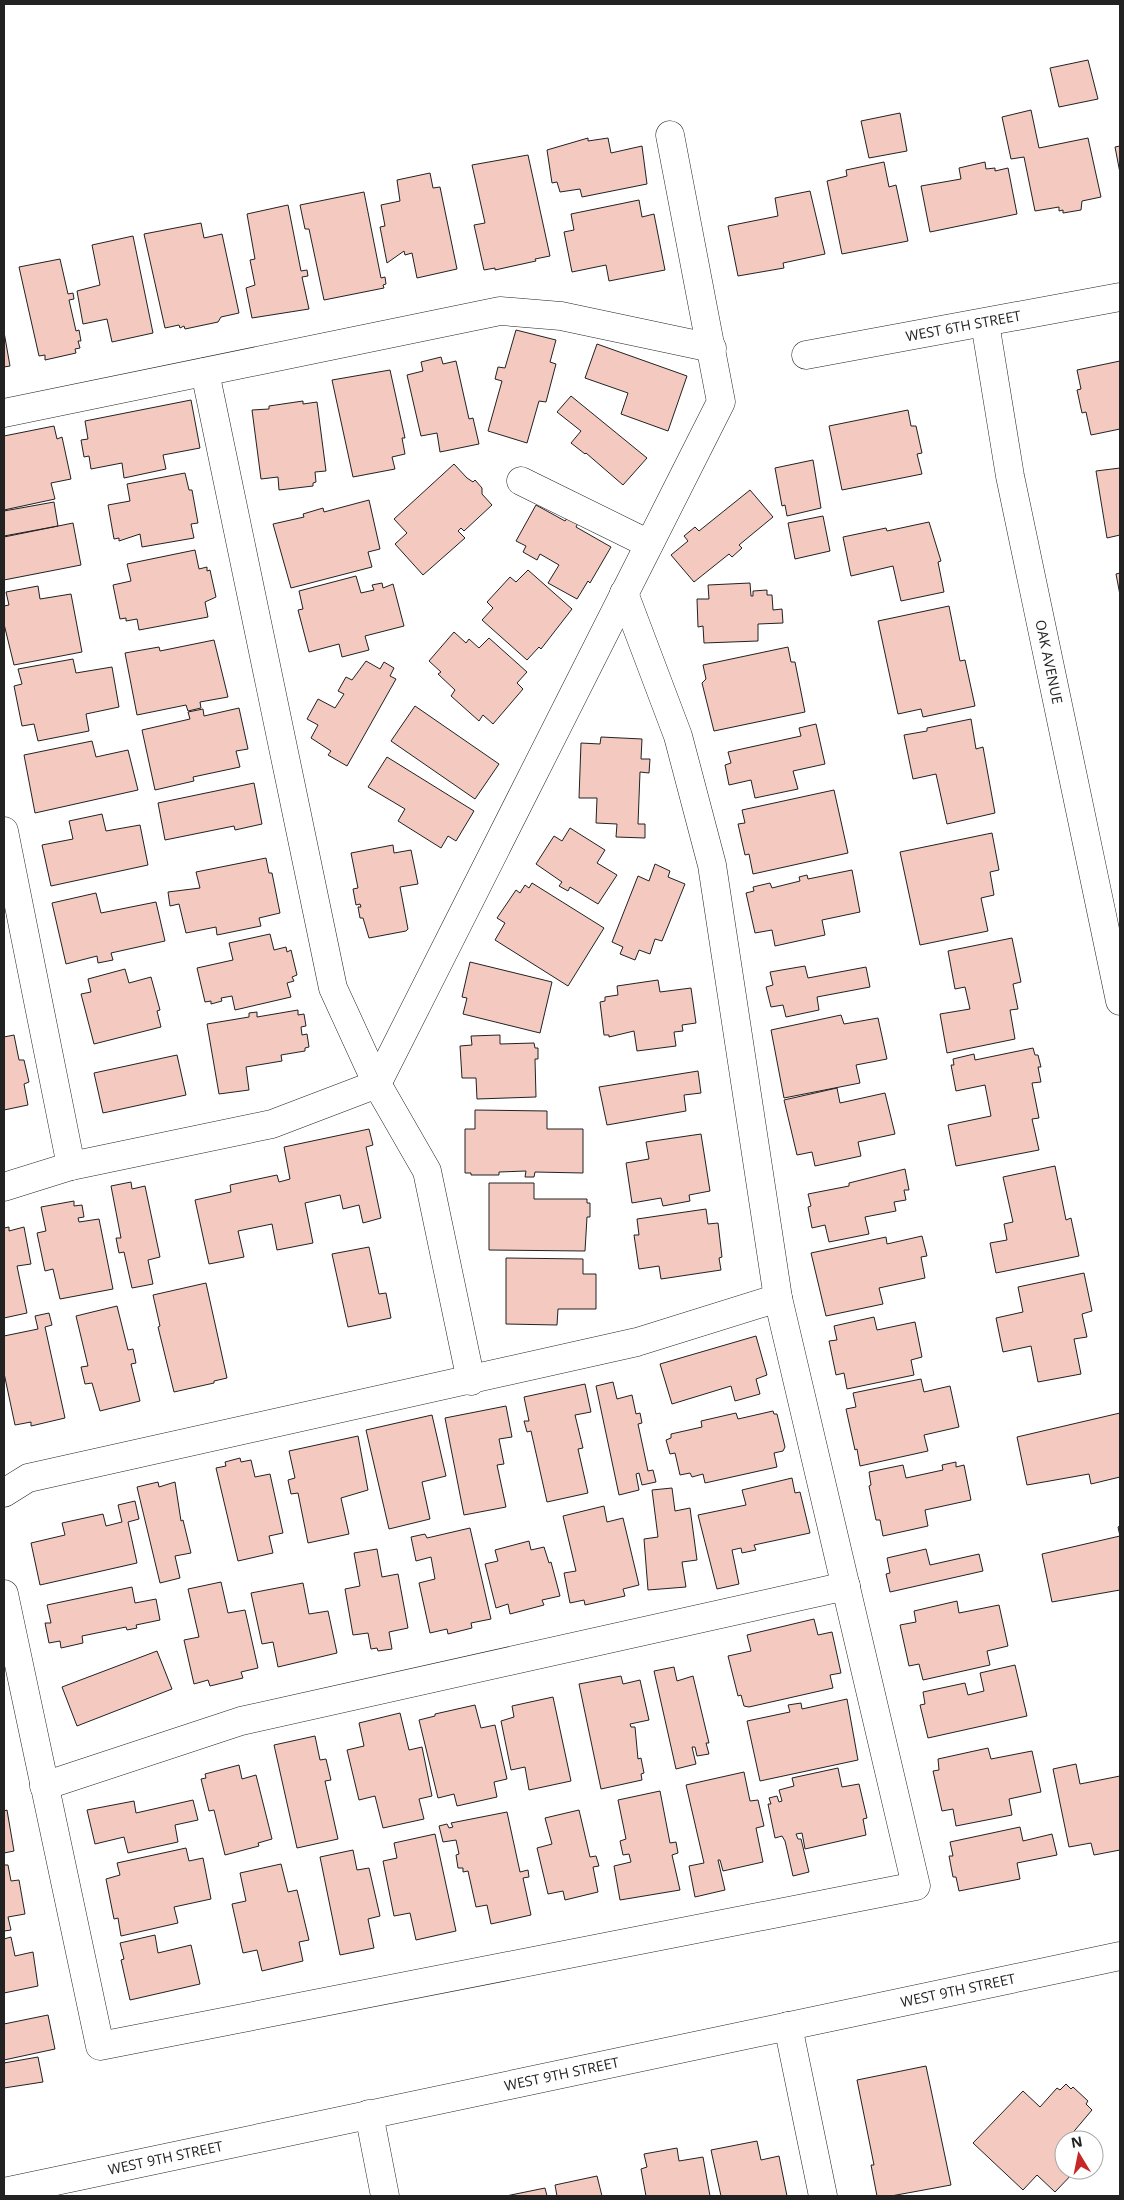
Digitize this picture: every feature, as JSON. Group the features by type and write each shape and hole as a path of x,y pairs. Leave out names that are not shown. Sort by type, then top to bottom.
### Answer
{"street":[{"path":"4,1187 71,1166 272,1124 377,1084 721,402 670,135"},
{"name":"WEST 6TH STREET","path":"806,355 1120,297"},
{"path":"4,413 500,311 561,316 712,348"},
{"name":"OAK AVENUE","path":"985,323 1010,476 1120,1001"},
{"path":"205,372 334,988 377,1084 426,1171 471,1381"},
{"path":"521,481 649,544"},
{"path":"4,1594 100,2046 916,1886 778,1298 712,865 678,736 624,593"},
{"path":"4,831 71,1166"},
{"path":"4,1493 28,1478 471,1381 637,1342 778,1298"},
{"path":"44,1786 241,1721 846,1586"},
{"name":"WEST 9TH STREET","path":"5,2193 369,2114 1120,1956"},
{"path":"788,2026 823,2196"},
{"path":"369,2114 385,2196"}],"building":[{"path":"1088,60 1098,99 1059,107 1050,68"},
{"path":"1031,110 1039,148 1088,138 1101,197 1082,201 1081,210 1063,213 1063,210 1059,211 1059,207 1035,211 1024,157 1011,159 1002,117"},
{"path":"900,113 907,151 869,158 861,121"},
{"path":"588,138 588,141 608,138 611,153 642,146 647,184 582,197 580,189 560,192 557,182 552,183 547,150"},
{"path":"1120,146 1120,173 1115,147"},
{"path":"528,155 550,256 495,270 495,268 484,270 474,225 485,223 472,165"},
{"path":"884,162 889,187 896,185 908,241 842,254 827,181 847,176 846,170"},
{"path":"985,162 986,169 995,168 995,171 1008,168 1017,214 930,232 921,186 961,179 959,168"},
{"path":"430,173 433,188 440,187 457,269 417,278 412,253 405,255 404,251 387,263 380,227 385,226 381,205 400,201 397,180"},
{"path":"810,191 825,254 783,263 784,268 738,276 728,226 778,216 775,198"},
{"path":"364,192 381,278 385,277 386,284 383,285 384,288 324,300 309,229 305,229 300,205"},
{"path":"639,200 642,217 654,214 665,270 609,281 606,265 572,272 564,232 574,230 571,214"},
{"path":"288,205 301,271 307,270 308,276 302,277 309,309 252,318 246,288 255,285 250,260 255,259 247,214"},
{"path":"201,223 204,238 222,234 239,313 221,317 218,322 185,329 184,326 180,328 179,325 165,328 144,234"},
{"path":"133,236 153,333 112,342 107,319 83,324 77,291 100,285 92,245"},
{"path":"60,259 68,294 73,293 74,299 69,300 76,331 79,330 81,341 78,341 80,348 75,349 76,353 45,360 45,355 39,356 19,267"},
{"path":"516,330 556,340 550,362 556,364 546,402 539,401 527,443 488,431 502,381 495,379 498,367 505,368"},
{"path":"4,332 10,366 4,367"},
{"path":"597,344 687,376 668,431 621,414 628,393 585,378"},
{"path":"441,357 443,364 456,361 469,419 473,418 479,444 440,452 437,433 421,436 407,375 423,371 421,362"},
{"path":"1120,361 1120,429 1091,435 1086,412 1082,413 1077,390 1081,389 1077,370"},
{"path":"390,370 405,438 402,438 405,454 392,457 395,469 353,477 332,380"},
{"path":"571,396 647,458 623,485 586,453 571,443 581,431 557,412"},
{"path":"191,400 200,448 163,455 166,469 124,478 122,463 91,469 89,456 84,457 81,440 88,439 85,421"},
{"path":"303,401 303,404 317,402 326,471 315,472 316,482 313,483 313,486 279,490 278,477 261,479 252,410 269,409 269,406"},
{"path":"908,410 911,426 916,426 922,453 917,454 922,474 842,490 829,426"},
{"path":"54,426 57,439 62,437 71,479 51,483 55,499 4,510 4,436"},
{"path":"813,460 821,508 787,516 785,505 782,506 775,468"},
{"path":"454,464 467,478 473,482 475,480 482,488 482,494 492,505 464,531 461,528 458,531 465,538 423,575 395,544 407,533 394,519"},
{"path":"1120,468 1120,535 1107,538 1096,471"},
{"path":"185,473 189,490 192,490 198,523 191,524 194,538 142,547 140,534 119,541 119,538 114,539 108,505 130,501 127,484"},
{"path":"750,490 773,517 739,545 742,548 732,557 729,554 694,582 671,555 688,541 684,536 695,527 699,531"},
{"path":"369,500 380,549 368,552 372,567 291,588 273,524 304,517 303,514 323,508 324,512"},
{"path":"54,502 58,526 4,536 4,511"},
{"path":"536,505 565,521 568,517 578,523 576,527 611,547 590,583 588,581 577,599 548,583 559,565 540,554 537,560 523,552 526,546 516,541"},
{"path":"823,516 830,551 795,559 788,523"},
{"path":"929,522 941,561 938,562 944,592 901,601 893,566 851,576 843,537 886,528 887,531"},
{"path":"73,523 81,565 4,580 4,537"},
{"path":"195,550 199,569 207,567 207,571 210,570 216,597 205,602 208,617 139,630 137,619 126,621 126,618 120,619 113,585 131,581 127,564"},
{"path":"528,570 572,609 541,649 539,647 527,660 482,620 493,608 487,602 510,577 516,582"},
{"path":"1120,573 1120,595 1116,574"},
{"path":"356,576 361,593 374,590 372,585 382,583 383,588 393,584 404,626 365,636 369,650 342,657 339,644 309,652 298,610 303,609 299,591"},
{"path":"750,583 751,596 753,596 753,591 767,590 767,595 772,595 773,610 782,609 783,623 758,624 758,641 704,643 703,626 698,627 697,599 709,599 708,585"},
{"path":"38,586 40,599 71,594 82,652 14,665 4,624 4,606 9,605 6,592"},
{"path":"949,606 960,661 965,660 975,706 923,717 921,709 898,714 878,621"},
{"path":"454,632 466,643 469,639 479,648 489,638 527,672 517,683 523,689 493,724 483,715 479,721 451,696 455,690 438,674 441,672 429,661"},
{"path":"214,640 228,697 200,702 201,708 188,711 186,705 137,715 125,653 159,647 160,651"},
{"path":"788,647 791,662 795,662 805,712 714,731 702,683 706,679 703,665"},
{"path":"73,659 76,673 112,667 119,707 86,714 89,731 38,741 34,724 22,726 14,686 22,684 18,669"},
{"path":"366,661 380,669 384,662 394,668 390,676 396,679 347,766 328,755 331,751 311,738 318,725 307,719 318,699 335,708 344,694 338,691 346,677 352,680"},
{"path":"415,706 499,764 475,799 391,741"},
{"path":"239,708 248,749 236,751 240,767 193,777 194,781 155,790 142,730 190,719 188,712 203,709 204,716"},
{"path":"971,719 976,749 983,747 995,813 947,824 936,774 913,779 904,735"},
{"path":"816,724 825,764 793,771 798,789 755,798 751,780 729,785 725,765 731,763 728,752 801,736 799,728"},
{"path":"601,737 642,739 641,759 650,759 649,773 640,772 638,824 645,824 645,838 616,837 617,824 596,823 597,798 579,798 581,743 600,744"},
{"path":"92,741 96,757 128,750 138,790 35,813 24,755"},
{"path":"387,757 474,811 456,841 448,836 441,848 398,821 405,809 368,787"},
{"path":"254,783 262,824 235,830 234,826 165,840 158,803"},
{"path":"834,790 848,853 753,874 749,854 745,855 738,824 745,823 742,810"},
{"path":"102,814 106,831 140,825 148,865 51,886 42,845 73,839 69,821"},
{"path":"570,828 605,850 597,863 617,875 598,904 570,887 568,891 559,886 562,882 536,864 554,836 562,841"},
{"path":"992,833 999,870 990,872 994,895 981,898 988,931 920,945 900,852"},
{"path":"393,845 394,853 411,850 418,884 400,887 408,929 369,938 363,918 360,918 358,907 361,907 360,904 356,905 353,889 358,888 351,853"},
{"path":"266,858 269,873 272,873 280,913 259,918 261,926 217,935 216,927 186,933 179,904 170,906 168,892 200,888 196,872"},
{"path":"655,864 670,871 668,877 685,884 662,941 655,939 650,954 639,950 635,960 620,954 623,947 612,942 638,876 649,881"},
{"path":"852,870 860,912 822,920 825,935 775,946 772,930 755,933 746,893 754,891 753,887 770,883 772,888 800,881 799,877 807,875 808,879"},
{"path":"532,883 604,928 568,986 495,940 505,923 497,918 516,890 520,893 525,885 529,888"},
{"path":"96,893 101,913 156,902 165,941 111,953 113,960 98,963 97,956 66,964 52,903"},
{"path":"270,934 274,950 286,947 287,952 291,950 297,975 292,977 294,981 287,983 291,997 235,1010 232,996 221,998 222,1001 211,1004 211,1001 205,1002 197,968 233,960 229,943"},
{"path":"1012,938 1021,982 1013,984 1018,1009 1010,1010 1015,1039 947,1053 940,1014 970,1009 965,987 955,989 948,951"},
{"path":"470,962 552,982 540,1033 463,1014 467,998 462,997"},
{"path":"805,966 808,978 866,967 870,987 817,997 819,1010 786,1017 783,1005 771,1007 766,987 773,985 770,972"},
{"path":"125,969 129,983 151,977 160,1010 157,1011 161,1027 94,1044 81,994 91,992 88,979"},
{"path":"658,980 660,992 691,988 696,1023 682,1025 683,1031 674,1032 676,1046 637,1051 634,1031 609,1037 609,1035 604,1035 600,1002 605,1001 605,997 618,995 617,986"},
{"path":"298,1010 298,1015 304,1014 306,1026 301,1027 302,1035 307,1034 309,1047 305,1048 305,1051 281,1055 282,1061 246,1067 249,1090 219,1094 207,1024 249,1017 249,1013 257,1012 257,1017"},
{"path":"841,1015 844,1024 878,1018 887,1059 856,1065 860,1083 784,1098 771,1030"},
{"path":"14,1035 19,1060 24,1060 29,1082 24,1084 28,1105 4,1110 4,1037"},
{"path":"500,1035 500,1044 534,1043 535,1048 538,1048 538,1059 535,1059 536,1097 477,1099 476,1078 462,1078 460,1046 472,1045 471,1036"},
{"path":"1033,1048 1035,1055 1038,1055 1041,1067 1038,1067 1041,1082 1032,1083 1039,1118 1032,1119 1039,1150 956,1166 948,1125 991,1116 985,1085 956,1091 951,1065 954,1065 953,1059 974,1054 975,1060"},
{"path":"177,1055 186,1095 103,1113 94,1073"},
{"path":"698,1071 701,1093 684,1095 686,1111 607,1125 599,1087"},
{"path":"837,1088 840,1103 885,1093 895,1134 858,1142 861,1156 815,1166 812,1152 797,1155 784,1100"},
{"path":"475,1110 547,1111 547,1129 583,1129 583,1173 535,1172 534,1177 525,1177 526,1171 499,1172 499,1175 471,1175 471,1173 465,1173 465,1129 475,1129"},
{"path":"369,1129 373,1145 366,1147 381,1218 363,1223 359,1205 343,1209 340,1195 305,1203 313,1243 277,1250 272,1224 238,1231 244,1257 209,1264 195,1200 231,1192 230,1185 277,1175 279,1182 290,1179 284,1147"},
{"path":"701,1134 710,1191 689,1195 690,1201 663,1206 661,1198 632,1203 626,1163 649,1159 646,1142"},
{"path":"1055,1166 1066,1220 1071,1218 1079,1256 996,1273 990,1243 1007,1240 1004,1224 1013,1222 1003,1177"},
{"path":"905,1169 909,1190 904,1190 906,1200 894,1202 896,1211 865,1217 869,1234 829,1242 825,1225 812,1228 808,1207 811,1206 808,1194 849,1186 849,1183"},
{"path":"131,1182 132,1189 145,1186 160,1257 148,1260 153,1284 132,1288 124,1252 119,1253 116,1238 121,1238 111,1186"},
{"path":"489,1183 534,1183 534,1199 587,1199 587,1203 590,1203 590,1217 587,1217 585,1251 489,1250"},
{"path":"74,1201 74,1206 82,1205 84,1217 78,1218 79,1222 99,1219 113,1289 60,1299 53,1269 45,1271 37,1233 46,1231 41,1207"},
{"path":"706,1209 708,1224 718,1223 722,1257 719,1258 721,1270 661,1279 659,1266 639,1269 634,1235 639,1235 637,1219"},
{"path":"9,1227 9,1231 24,1227 31,1264 17,1266 27,1313 4,1318 4,1228"},
{"path":"922,1236 927,1256 921,1257 925,1278 879,1288 883,1304 826,1316 811,1253 886,1237 887,1244"},
{"path":"369,1247 379,1294 386,1293 391,1318 348,1327 332,1254"},
{"path":"506,1258 583,1259 583,1274 596,1274 596,1309 558,1309 557,1325 506,1324"},
{"path":"1084,1273 1092,1311 1082,1314 1087,1337 1074,1339 1081,1374 1038,1382 1031,1346 1003,1352 996,1318 1023,1312 1018,1287"},
{"path":"206,1283 227,1378 214,1381 214,1383 174,1392 158,1327 160,1326 153,1295"},
{"path":"117,1306 128,1350 133,1349 136,1363 131,1364 140,1401 100,1411 92,1383 85,1384 81,1367 88,1366 76,1316"},
{"path":"49,1313 52,1325 45,1327 65,1418 31,1426 31,1422 15,1425 4,1373 4,1336 38,1329 35,1316"},
{"path":"874,1317 877,1330 915,1322 922,1357 911,1360 914,1375 847,1389 844,1373 836,1375 829,1341 837,1340 834,1326"},
{"path":"756,1336 767,1375 756,1379 760,1394 735,1401 731,1386 672,1404 660,1364"},
{"path":"921,1379 924,1392 950,1386 959,1427 924,1435 928,1451 860,1466 846,1409 856,1407 853,1393"},
{"path":"613,1382 617,1399 632,1395 636,1414 640,1413 642,1423 638,1424 648,1471 653,1470 656,1482 642,1485 639,1473 636,1474 639,1490 619,1495 596,1386"},
{"path":"585,1384 591,1412 575,1415 583,1448 578,1449 588,1493 547,1502 531,1431 527,1432 524,1421 529,1421 524,1397"},
{"path":"506,1406 512,1437 499,1439 504,1464 497,1465 506,1507 464,1515 445,1418"},
{"path":"773,1411 774,1414 777,1414 785,1447 783,1451 774,1453 777,1467 705,1483 703,1474 692,1477 690,1473 680,1475 675,1453 670,1454 666,1440 671,1438 671,1434 702,1427 701,1421 736,1413 738,1419"},
{"path":"1120,1413 1120,1477 1091,1484 1089,1474 1027,1485 1017,1437"},
{"path":"432,1415 446,1476 422,1482 430,1519 389,1529 366,1430"},
{"path":"358,1436 368,1490 341,1498 349,1534 308,1543 298,1493 291,1494 288,1480 295,1478 289,1451"},
{"path":"240,1458 241,1462 251,1460 255,1477 270,1474 283,1533 269,1536 273,1553 238,1561 216,1468 226,1466 225,1462"},
{"path":"956,1462 956,1467 964,1465 971,1500 925,1510 928,1526 883,1536 880,1520 876,1520 869,1486 871,1485 869,1472 903,1465 906,1478 943,1470 942,1465"},
{"path":"792,1478 795,1493 800,1492 810,1533 754,1545 756,1550 742,1553 741,1548 732,1550 739,1584 717,1589 698,1515 746,1505 742,1490"},
{"path":"158,1482 159,1487 175,1482 181,1521 183,1520 191,1553 175,1556 180,1578 160,1583 137,1487"},
{"path":"672,1488 675,1511 690,1508 697,1560 682,1562 686,1587 648,1590 644,1539 658,1537 652,1490"},
{"path":"135,1501 139,1519 128,1522 137,1563 40,1585 31,1543 65,1535 62,1523 103,1514 106,1526 122,1522 118,1505"},
{"path":"604,1506 607,1522 623,1518 639,1585 623,1589 625,1596 585,1605 584,1600 570,1603 564,1573 576,1571 563,1516"},
{"path":"470,1528 491,1619 471,1623 472,1628 448,1634 447,1629 430,1633 419,1583 435,1579 431,1557 416,1561 411,1537 425,1534 427,1538"},
{"path":"1120,1536 1120,1590 1052,1602 1042,1554"},
{"path":"529,1541 531,1550 544,1547 549,1563 551,1562 560,1596 542,1600 544,1605 510,1614 508,1604 496,1608 485,1564 498,1561 495,1550"},
{"path":"377,1549 382,1577 398,1574 408,1628 389,1632 392,1649 378,1651 377,1648 371,1649 368,1633 353,1635 345,1589 360,1586 354,1553"},
{"path":"926,1549 930,1565 979,1554 983,1571 890,1592 886,1574 890,1573 887,1558"},
{"path":"221,1582 228,1613 245,1610 258,1668 241,1672 243,1678 210,1686 208,1680 194,1684 184,1640 199,1637 188,1589"},
{"path":"303,1583 309,1614 328,1611 337,1653 278,1667 273,1642 262,1644 251,1593"},
{"path":"132,1587 135,1603 156,1599 160,1620 136,1625 137,1628 127,1630 126,1627 82,1636 83,1643 61,1648 60,1641 49,1643 45,1623 51,1623 47,1605"},
{"path":"957,1601 959,1613 999,1605 1008,1646 987,1651 990,1665 923,1680 919,1664 909,1666 900,1625 916,1622 914,1611"},
{"path":"814,1619 818,1635 832,1632 841,1673 830,1675 833,1688 749,1707 744,1706 741,1695 738,1696 728,1656 751,1651 747,1635"},
{"path":"157,1651 172,1689 77,1726 62,1687"},
{"path":"1015,1665 1027,1716 928,1738 920,1705 925,1704 923,1692 965,1683 968,1695 984,1691 980,1673"},
{"path":"674,1667 677,1681 693,1676 709,1743 706,1743 709,1754 697,1756 695,1747 692,1747 696,1764 676,1769 654,1671"},
{"path":"621,1676 623,1684 640,1680 649,1720 630,1724 631,1727 635,1727 638,1759 641,1758 644,1773 641,1774 642,1780 601,1789 579,1684"},
{"path":"553,1697 571,1781 529,1790 525,1767 511,1770 501,1721 514,1717 512,1706"},
{"path":"847,1699 858,1760 760,1781 747,1721 790,1712 788,1705 801,1703 802,1709"},
{"path":"475,1705 481,1728 495,1725 507,1779 494,1782 497,1797 457,1806 454,1794 438,1798 419,1720 435,1716 435,1714"},
{"path":"400,1713 409,1750 422,1747 432,1796 419,1799 424,1819 383,1828 375,1796 359,1800 347,1750 364,1746 359,1723"},
{"path":"315,1736 320,1760 326,1759 331,1780 325,1781 338,1839 297,1848 274,1745"},
{"path":"988,1748 991,1759 1032,1751 1041,1792 1009,1799 1012,1815 956,1826 953,1809 942,1811 933,1771 939,1770 938,1759"},
{"path":"1076,1764 1080,1784 1120,1776 1120,1850 1094,1855 1091,1843 1069,1847 1053,1769"},
{"path":"239,1765 242,1779 256,1775 272,1839 258,1843 259,1846 225,1855 214,1810 209,1811 201,1779 206,1778 205,1774"},
{"path":"838,1768 842,1787 859,1784 867,1818 863,1819 866,1835 805,1849 802,1833 796,1834 798,1839 801,1839 809,1872 793,1876 785,1841 782,1836 775,1838 768,1804 771,1804 769,1798 777,1796 779,1802 782,1801 779,1790 794,1786 792,1778"},
{"path":"744,1772 750,1801 758,1800 764,1826 756,1828 763,1862 723,1871 720,1860 718,1860 725,1890 695,1897 689,1866 704,1863 686,1785"},
{"path":"660,1791 670,1843 676,1842 678,1853 672,1855 680,1890 620,1900 614,1866 631,1862 629,1854 623,1855 620,1841 626,1839 618,1800"},
{"path":"193,1800 198,1820 175,1825 178,1842 128,1853 124,1837 95,1844 87,1810 134,1801 136,1813"},
{"path":"7,1810 14,1851 4,1853 4,1811"},
{"path":"579,1810 590,1857 596,1856 599,1866 593,1867 598,1892 565,1900 563,1891 548,1894 537,1848 552,1844 545,1818"},
{"path":"507,1812 520,1872 528,1870 529,1877 523,1878 531,1915 491,1924 487,1905 476,1907 468,1871 463,1872 463,1868 458,1868 456,1855 459,1854 456,1840 443,1842 439,1826 447,1824 449,1828 453,1827 451,1823"},
{"path":"1020,1827 1023,1841 1052,1834 1057,1855 1017,1863 1020,1879 959,1891 956,1877 953,1877 949,1856 953,1856 950,1842"},
{"path":"435,1834 456,1931 416,1940 410,1913 394,1916 383,1861 397,1858 394,1843"},
{"path":"186,1848 189,1861 203,1858 211,1899 174,1907 178,1923 121,1936 118,1918 114,1919 106,1879 120,1875 117,1863"},
{"path":"353,1850 357,1870 369,1868 380,1916 368,1919 374,1948 340,1955 320,1857"},
{"path":"281,1864 288,1892 297,1890 309,1940 299,1942 303,1961 262,1971 257,1950 243,1953 232,1904 246,1901 240,1873"},
{"path":"4,1865 8,1865 11,1881 19,1880 25,1914 8,1917 11,1930 4,1931"},
{"path":"155,1935 158,1953 191,1945 200,1984 130,2000 121,1960 124,1959 120,1943"},
{"path":"11,1937 15,1956 33,1952 38,1986 4,1993 4,1939"},
{"path":"48,2015 55,2049 4,2060 4,2024"},
{"path":"38,2057 43,2082 4,2088 4,2063"},
{"path":"926,2066 951,2185 891,2196 877,2196 871,2165 874,2165 857,2080"},
{"path":"1066,2084 1071,2089 1073,2087 1088,2101 1086,2104 1092,2110 1075,2130 1054,2130 1054,2180 1066,2180 1055,2192 1037,2175 1023,2190 973,2143 1023,2091 1040,2107 1057,2088 1060,2090"},
{"path":"757,2141 761,2160 779,2156 787,2196 721,2196 711,2150"},
{"path":"677,2148 679,2161 703,2157 710,2196 646,2196 641,2169 647,2167 644,2154"},
{"path":"597,2176 602,2196 557,2196 555,2185"},
{"path":"545,2188 547,2196 506,2196"}]}
